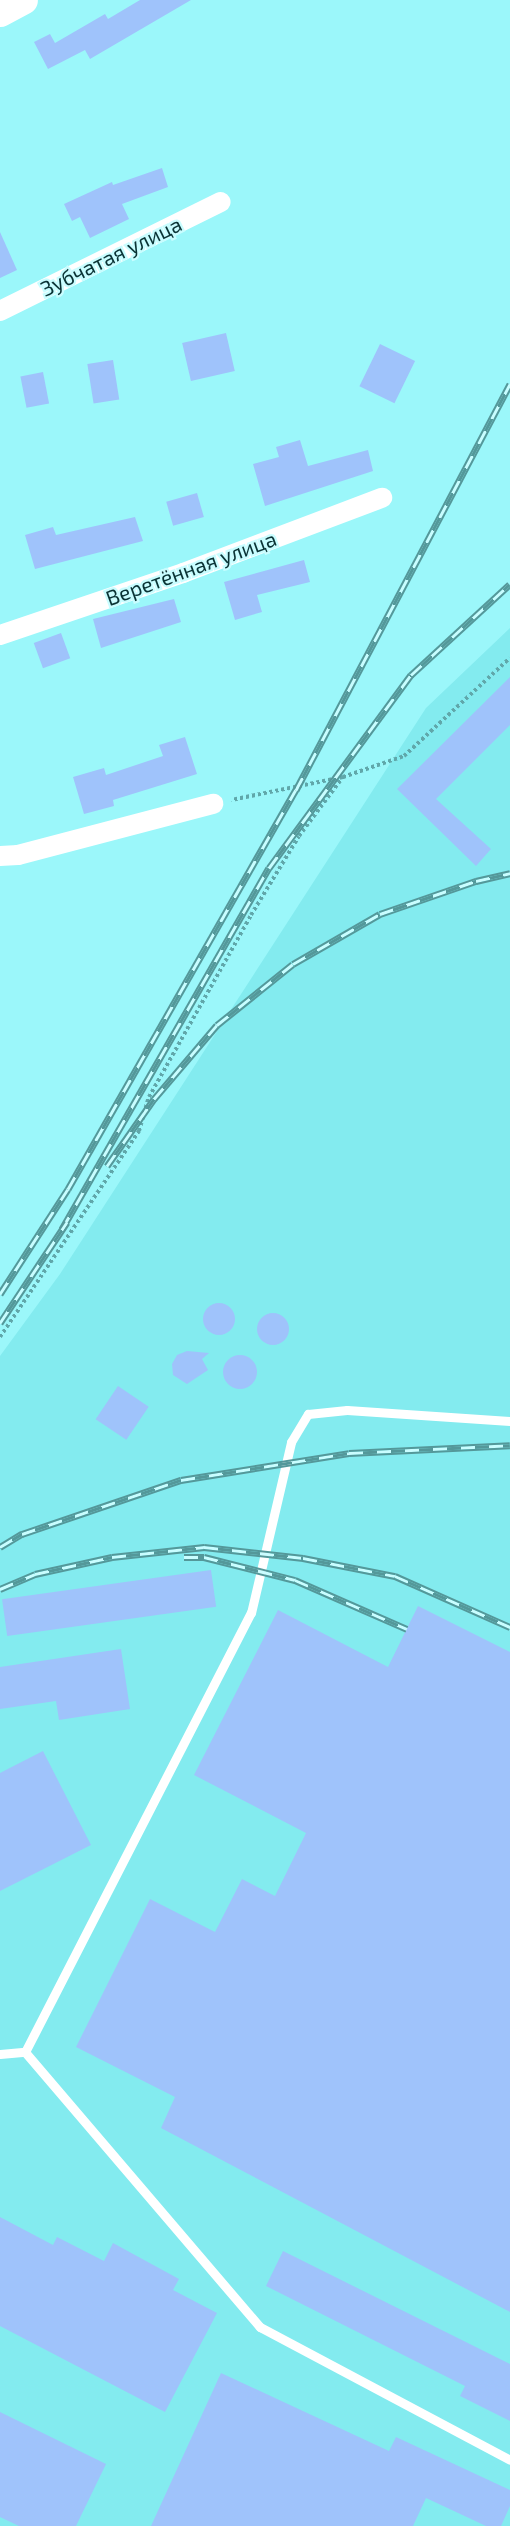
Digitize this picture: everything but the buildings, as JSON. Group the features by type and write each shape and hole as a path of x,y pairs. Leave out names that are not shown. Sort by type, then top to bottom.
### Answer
{"street":[{"name":"Зубчатая улица","path":"0,311 221,202"},
{"name":"Веретённая улица","path":"0,635 183,573 382,498"},
{"path":"0,856 18,855 213,804"}],"lane":[{"path":"25,2052 250,1613 291,1442 308,1414 347,1410 510,1421"},
{"path":"0,2054 25,2052"},
{"path":"25,2052 260,2327 510,2460"}],"path":[{"path":"213,804 343,777 404,756 510,658"},
{"path":"0,1336 140,1131 149,1097 251,915 299,836 343,777"}],"shaded area":[{"path":"510,628 510,2526 0,2526 0,1356 60,1274 426,708"}],"railway":[{"path":"0,1294 68,1189 296,790 510,384"},
{"path":"62,1229 269,868 411,675 510,584"},
{"path":"107,1166 154,1099 217,1025 293,964 380,914 476,881 510,873"},
{"path":"0,1323 67,1222"},
{"path":"0,1547 22,1534 181,1480 349,1453 510,1445"},
{"path":"0,1589 35,1574 112,1557 204,1547 303,1558 395,1576 510,1627"},
{"path":"184,1557 204,1557 295,1580 407,1629"}]}
